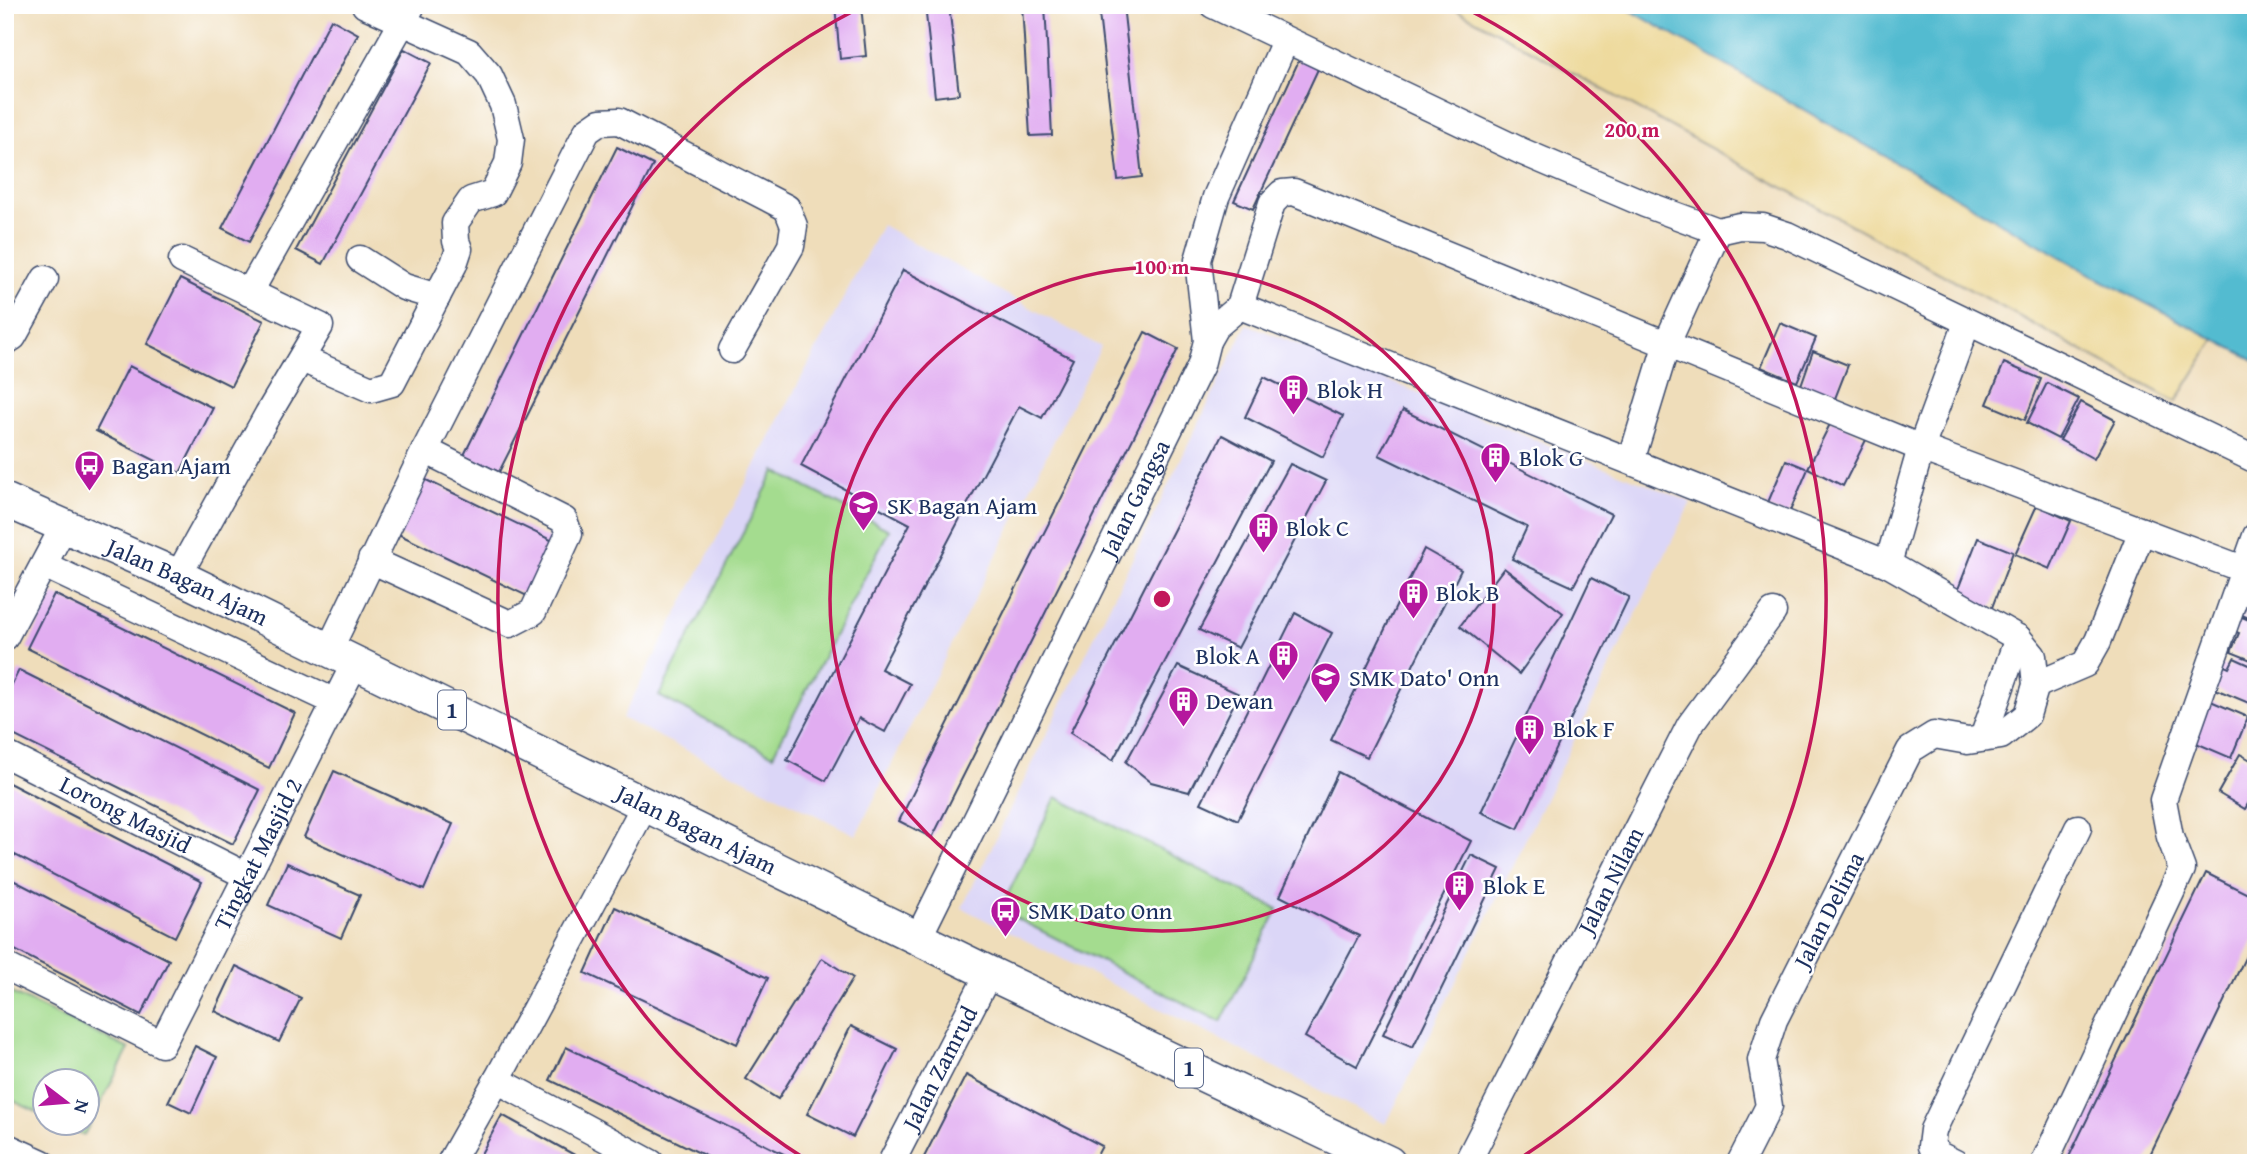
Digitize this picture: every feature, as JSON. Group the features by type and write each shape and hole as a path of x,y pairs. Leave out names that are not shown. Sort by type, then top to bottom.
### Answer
{"main road":[{"name":"Jalan Bagan Ajam","path":"5,500 178,576 989,973 1388,1163"}],"street":[{"path":"302,359 371,389 392,383 459,249 455,223 471,200 493,192 508,163 510,139 503,105 489,75 469,52 408,13 365,5"},
{"path":"1213,5 1523,152 1645,204 1718,231 1740,226 1763,226 1787,235 2256,460"},
{"path":"249,293 408,13"},
{"name":"Jalan Gangsa","path":"918,938 1201,365 1207,341 1198,260 1216,197 1285,41"},
{"name":"Tingkat Masjid 2","path":"5,966 162,1044 335,702 342,657 371,560 587,131 600,122 619,121 787,208 794,226 791,246 732,350"},
{"path":"1207,341 1215,327 1240,306 1272,202 1282,193 1294,192 1921,448 2250,572"},
{"path":"1631,461 1667,343 1718,231"},
{"path":"360,259 404,287 437,297"},
{"path":"178,576 320,326 182,260"},
{"path":"5,342 13,337 45,279"},
{"path":"1240,306 1888,564 2018,638 2034,656 2036,685 2027,715 1992,737"},
{"path":"1888,564 1921,448 1967,323"},
{"path":"371,560 510,624 533,612 569,534 564,520 425,450"},
{"path":"5,637 64,526"},
{"path":"2036,685 2085,664 2098,641 2141,531"},
{"path":"2043,1163 2182,869 2170,837 2163,800 2250,572 2256,536"},
{"name":"Jalan Bagan Ajam","path":"44,565 335,702"},
{"name":"Jalan Nilam","path":"1467,1163 1690,725 1773,612"},
{"path":"1992,737 2018,638"},
{"name":"Jalan Delima","path":"1740,1163 1769,1106 1761,1060 1774,1020 1910,750 1934,735 1968,741 1992,737"},
{"name":"Lorong Masjid","path":"5,754 247,877"},
{"path":"450,1163 645,805"},
{"path":"1955,1163 1939,1155 1931,1146 1933,1130 2078,828"},
{"name":"Jalan Zamrud","path":"891,1163 989,973"},
{"path":"497,1080 651,1163"},
{"path":"5,1146 42,1163"}],"shaded area":[{"name":"SK Bagan Ajam","path":"882,225 1101,347 856,835 622,718"},
{"name":"SMK Dato' Onn","path":"1247,324 1691,502 1386,1124 962,908"}],"green space":[{"path":"775,471 889,530 773,755 659,696"},
{"path":"1056,797 1278,909 1221,1022 1000,910"},
{"path":"5,990 129,1049 102,1101 102,1066 32,1066 32,1110 5,1097"}],"sand":[{"path":"1448,5 1621,5 2096,277 2215,339 2176,402"}],"water":[{"path":"1621,5 2256,5 2256,361 2096,277"}],"building":[{"path":"835,5 861,5 866,56 840,59"},
{"path":"925,5 949,5 959,94 935,97"},
{"path":"1022,5 1045,5 1052,135 1030,136"},
{"path":"1098,5 1123,5 1142,177 1118,180"},
{"path":"331,19 358,34 249,242 222,228"},
{"path":"404,49 431,63 323,264 296,250"},
{"path":"1300,58 1319,67 1253,209 1234,201"},
{"path":"617,147 653,165 499,472 464,455"},
{"path":"903,270 1073,359 1042,418 1019,406 881,669 910,684 885,732 859,718 826,781 787,760 910,524 801,466"},
{"path":"180,279 264,321 231,386 147,344"},
{"path":"1780,323 1816,338 1797,382 1761,367"},
{"path":"1145,332 1178,349 932,838 899,821"},
{"path":"1813,351 1848,365 1834,401 1800,388"},
{"path":"2004,363 2041,379 2025,420 1987,404"},
{"path":"129,366 213,408 180,473 96,431"},
{"name":"Blok H","path":"1264,377 1343,416 1323,457 1245,417"},
{"path":"2047,383 2079,399 2058,439 2027,423"},
{"path":"2081,402 2115,420 2094,459 2060,440"},
{"name":"Blok G","path":"1403,410 1611,514 1573,587 1512,559 1527,527 1379,455"},
{"path":"1832,420 1867,438 1843,486 1808,468"},
{"path":"1222,435 1271,461 1113,760 1070,733"},
{"path":"1786,460 1808,469 1788,516 1766,507"},
{"name":"Blok C","path":"1290,464 1326,481 1238,648 1199,630"},
{"path":"422,478 553,541 527,596 396,533"},
{"path":"2037,505 2071,521 2050,569 2015,554"},
{"path":"1978,538 2013,552 1991,610 1955,597"},
{"name":"Blok B","path":"1424,549 1461,570 1367,757 1331,740"},
{"path":"1504,568 1563,613 1519,674 1460,626"},
{"name":"Blok F","path":"1591,578 1629,597 1518,829 1481,812"},
{"path":"2256,578 2256,621 2237,613"},
{"path":"54,594 295,713 269,768 27,648"},
{"name":"Blok A","path":"1295,613 1332,633 1238,820 1201,803"},
{"path":"2235,614 2256,623 2256,662 2231,652 2239,633 2229,629"},
{"path":"2234,658 2256,668 2256,706 2208,686 2218,663 2229,668"},
{"name":"Dewan","path":"1178,666 1239,694 1189,792 1151,782 1126,762"},
{"path":"19,670 260,790 233,844 5,731 5,698"},
{"path":"2206,699 2248,717 2231,758 2189,740"},
{"path":"2240,754 2256,763 2256,790 2245,809 2218,793"},
{"path":"334,771 453,824 424,890 304,837"},
{"path":"1338,772 1471,841 1357,1066 1305,1037 1359,936 1280,896"},
{"path":"5,781 202,882 175,937 5,850"},
{"name":"Blok E","path":"1471,855 1500,869 1413,1047 1383,1034"},
{"path":"287,863 360,895 341,938 268,905"},
{"path":"2206,873 2256,898 2256,935 2146,1163 2066,1163"},
{"path":"5,876 169,960 141,1015 5,945"},
{"path":"615,907 768,978 737,1044 585,973"},
{"path":"822,958 853,978 778,1099 746,1079"},
{"path":"236,966 301,998 279,1042 215,1011"},
{"path":"851,1026 897,1049 853,1137 807,1114"},
{"path":"195,1046 217,1057 191,1113 168,1102"},
{"path":"566,1047 802,1163 720,1163 550,1080"},
{"path":"966,1075 1102,1146 1093,1163 921,1163"},
{"path":"502,1115 589,1163 476,1163"}],"place":[{"name":"Blok H","path":"1294,417"},
{"name":"Blok G","path":"1496,485"},
{"name":"Bagan Ajam","path":"89,493"},
{"name":"SK Bagan Ajam","path":"864,533"},
{"name":"Blok C","path":"1263,555"},
{"name":"Blok B","path":"1413,620"},
{"name":"Blok A","path":"1283,683"},
{"name":"SMK Dato' Onn","path":"1326,705"},
{"name":"Dewan","path":"1183,728"},
{"name":"Blok F","path":"1530,756"},
{"name":"Blok E","path":"1460,913"},
{"name":"SMK Dato Onn","path":"1005,938"}]}
